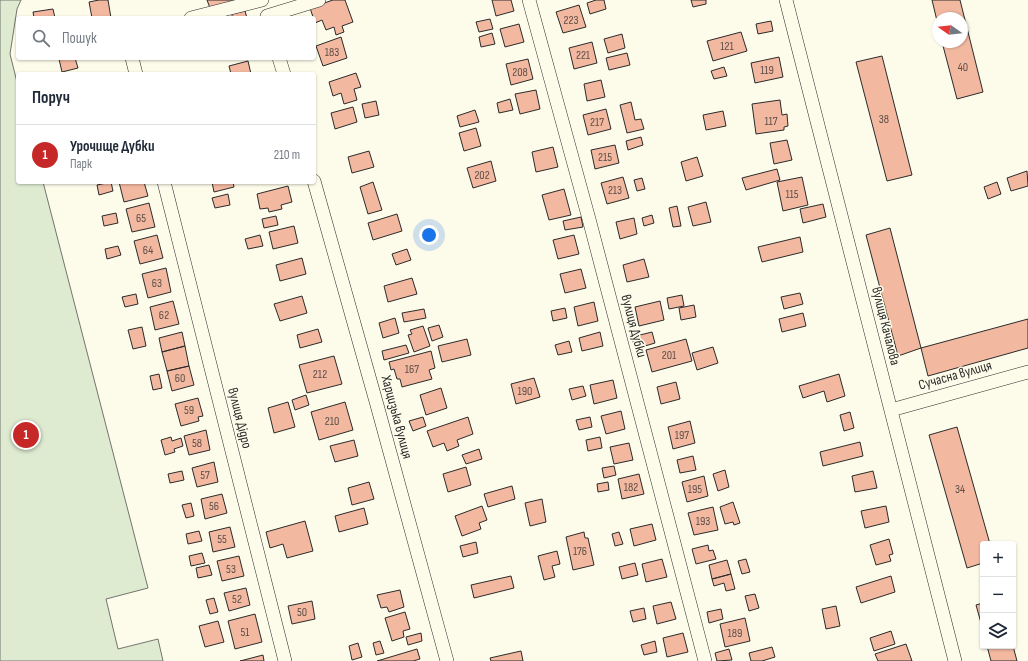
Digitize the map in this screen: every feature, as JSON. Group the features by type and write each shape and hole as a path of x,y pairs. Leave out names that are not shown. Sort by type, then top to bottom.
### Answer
{"street":[{"path":"199,16 262,0 268,16"},
{"path":"271,16 319,0"},
{"name":"вулиця Дубки","path":"529,0 589,219 705,661"},
{"name":"вулиця Качалова","path":"786,0 955,661"},
{"path":"132,60 136,72"},
{"path":"280,60 283,72"},
{"name":"вулиця Дідро","path":"165,184 285,661"},
{"name":"Харцизька вулиця","path":"315,184 447,661"},
{"name":"Сучасна вулиця","path":"891,410 1028,372"}],"green space":[{"path":"0,0 21,0 17,9 10,54 16,78 16,184 44,184 148,588 106,599 118,649 158,639 163,661 0,661"}],"building":[{"path":"108,0 111,16 92,16 89,2"},
{"path":"207,0 237,0 210,8"},
{"path":"333,0 345,0 353,22 342,26 344,32 336,35 334,27 326,30 322,20 316,23 316,16 313,16 310,8"},
{"path":"492,0 511,0 514,11 496,16"},
{"path":"596,0 604,0 606,9 590,14 587,3"},
{"path":"691,0 706,0 706,4 693,7"},
{"path":"932,0 960,0 963,12 935,12"},
{"path":"579,5 586,27 563,33 556,12"},
{"path":"53,9 55,16 34,16 33,12"},
{"path":"245,11 246,16 232,16 232,14"},
{"path":"490,19 493,29 479,32 476,22"},
{"path":"771,21 773,31 758,34 756,24"},
{"path":"519,24 524,42 505,47 500,29"},
{"path":"741,32 747,51 713,61 707,41"},
{"path":"968,32 983,92 957,99 944,48 968,48"},
{"path":"492,33 495,44 481,47 479,37"},
{"path":"622,34 625,48 608,53 604,39"},
{"path":"341,37 347,58 323,66 316,46"},
{"path":"592,42 597,63 574,69 569,48"},
{"path":"627,53 630,65 609,70 606,58"},
{"path":"882,56 912,175 887,181 856,62"},
{"path":"779,57 783,77 755,83 751,63"},
{"path":"528,59 533,79 511,85 506,64"},
{"path":"59,60 76,60 78,68 62,72"},
{"path":"248,61 251,72 230,72 229,66"},
{"path":"724,67 727,76 714,79 711,71"},
{"path":"356,73 361,87 354,89 357,100 344,104 341,93 333,96 329,82"},
{"path":"601,80 605,97 587,101 584,84"},
{"path":"536,90 540,109 520,114 515,94"},
{"path":"510,99 513,110 499,113 497,103"},
{"path":"780,100 782,115 787,114 788,126 784,127 784,130 756,134 752,104"},
{"path":"376,101 379,115 365,118 362,104"},
{"path":"631,102 635,120 641,119 644,129 627,133 620,105"},
{"path":"353,107 357,122 335,129 331,113"},
{"path":"606,109 611,129 588,135 583,115"},
{"path":"475,110 479,122 460,127 457,116"},
{"path":"723,111 726,126 706,130 703,115"},
{"path":"476,128 481,146 464,151 459,133"},
{"path":"641,137 643,145 628,150 626,141"},
{"path":"787,140 792,160 774,164 770,143"},
{"path":"615,145 619,163 595,169 591,150"},
{"path":"553,147 558,167 536,172 532,152"},
{"path":"369,151 374,167 352,173 348,157"},
{"path":"697,157 703,176 686,181 681,162"},
{"path":"491,161 496,181 473,188 467,168"},
{"path":"777,169 780,180 746,190 742,178"},
{"path":"1027,171 1028,186 1011,191 1007,178"},
{"path":"623,177 629,198 607,204 601,183"},
{"path":"802,177 808,205 783,211 777,182"},
{"path":"642,178 645,189 637,191 634,180"},
{"path":"373,182 382,210 368,214 360,187"},
{"path":"997,182 1001,194 988,199 984,187"},
{"path":"111,184 113,191 99,195 97,185"},
{"path":"120,184 145,184 148,196 124,202"},
{"path":"212,184 233,184 234,187 214,192"},
{"path":"288,186 292,202 281,205 282,209 269,212 268,208 260,209 257,194"},
{"path":"564,189 571,215 549,220 542,195"},
{"path":"228,194 230,205 215,208 212,198"},
{"path":"706,202 711,222 693,226 688,207"},
{"path":"149,203 155,227 132,232 126,209"},
{"path":"823,204 826,217 803,223 800,209"},
{"path":"677,206 681,226 673,227 669,208"},
{"path":"116,213 118,223 104,226 102,216"},
{"path":"397,214 402,231 373,240 368,223"},
{"path":"652,215 654,223 644,226 642,218"},
{"path":"276,216 278,225 264,228 262,219"},
{"path":"581,217 583,227 565,230 563,221"},
{"path":"634,218 637,234 620,239 616,222"},
{"path":"294,226 298,243 273,249 269,232"},
{"path":"890,228 921,348 898,356 866,235"},
{"path":"157,235 163,258 140,264 134,241"},
{"path":"260,235 263,246 248,249 245,239"},
{"path":"574,235 579,254 558,259 553,240"},
{"path":"800,237 803,252 762,262 758,247"},
{"path":"118,246 121,255 107,259 105,249"},
{"path":"407,249 411,260 396,265 392,254"},
{"path":"302,258 306,274 280,281 276,265"},
{"path":"644,259 649,277 627,282 623,265"},
{"path":"166,268 171,292 148,298 142,274"},
{"path":"581,269 586,288 565,293 560,274"},
{"path":"412,278 417,294 388,302 384,286"},
{"path":"800,293 803,304 784,309 781,297"},
{"path":"136,294 138,304 125,307 122,297"},
{"path":"682,295 684,306 669,309 667,298"},
{"path":"302,296 307,313 280,321 274,304"},
{"path":"173,301 179,324 155,330 150,307"},
{"path":"660,301 664,320 639,326 635,307"},
{"path":"594,302 598,321 578,326 574,307"},
{"path":"694,305 696,317 681,320 679,308"},
{"path":"565,308 567,318 553,321 551,311"},
{"path":"424,309 426,318 404,322 402,313"},
{"path":"803,313 806,326 782,332 779,319"},
{"path":"395,318 399,333 383,338 379,323"},
{"path":"1028,319 1028,348 928,376 921,348"},
{"path":"439,325 443,337 432,341 428,328"},
{"path":"423,326 430,346 414,352 408,335 412,334 410,330"},
{"path":"142,327 146,346 133,349 128,330"},
{"path":"318,329 322,342 300,348 297,335"},
{"path":"182,332 185,346 162,352 159,338"},
{"path":"600,332 603,346 582,351 579,338"},
{"path":"652,332 655,343 635,349 632,337"},
{"path":"467,339 471,355 442,362 438,346"},
{"path":"686,339 692,361 652,372 646,350"},
{"path":"569,341 572,352 558,355 555,345"},
{"path":"406,345 409,353 384,360 382,351"},
{"path":"185,346 189,366 167,371 162,352"},
{"path":"713,347 718,363 697,370 692,353"},
{"path":"431,351 435,368 429,370 432,379 402,387 400,379 397,379 394,369 391,370 389,362"},
{"path":"334,356 342,384 307,393 299,365"},
{"path":"189,366 194,385 172,391 167,371"},
{"path":"159,374 162,388 153,390 150,376"},
{"path":"839,374 845,396 827,402 824,391 803,398 799,386"},
{"path":"534,378 540,397 516,404 511,384"},
{"path":"613,380 617,398 594,404 590,385"},
{"path":"676,382 680,399 661,404 657,387"},
{"path":"583,386 586,396 572,400 569,389"},
{"path":"441,388 447,408 426,415 420,395"},
{"path":"306,395 309,405 295,410 292,400"},
{"path":"198,398 203,416 198,417 199,421 181,426 175,404"},
{"path":"288,402 295,427 274,433 268,408"},
{"path":"345,402 353,430 319,440 311,412"},
{"path":"621,411 625,429 606,434 601,416"},
{"path":"850,412 854,428 844,431 840,415"},
{"path":"423,417 426,426 413,431 409,421"},
{"path":"468,417 473,434 457,440 459,446 447,451 444,443 433,447 427,431"},
{"path":"590,417 592,427 579,430 576,420"},
{"path":"690,421 695,443 673,449 668,427"},
{"path":"957,427 989,541 980,541 980,564 967,568 929,435"},
{"path":"206,430 210,450 189,455 184,436"},
{"path":"171,437 172,441 181,438 183,446 174,449 175,452 165,455 161,440"},
{"path":"600,437 602,448 588,451 586,440"},
{"path":"354,440 358,456 335,462 330,446"},
{"path":"860,442 863,456 823,466 820,452"},
{"path":"629,443 633,460 614,464 610,447"},
{"path":"479,449 482,459 466,464 462,455"},
{"path":"693,456 696,470 680,473 677,460"},
{"path":"214,462 218,482 197,487 192,468"},
{"path":"614,466 616,475 604,478 602,468"},
{"path":"466,467 471,485 448,492 443,474"},
{"path":"725,470 729,487 718,491 713,474"},
{"path":"182,471 184,480 170,483 168,474"},
{"path":"873,471 877,488 855,492 852,476"},
{"path":"639,474 644,494 622,499 618,479"},
{"path":"704,476 708,496 687,502 682,482"},
{"path":"369,482 374,499 352,505 348,488"},
{"path":"608,482 609,490 598,492 597,484"},
{"path":"512,486 515,499 488,507 484,494"},
{"path":"222,494 227,513 205,519 201,499"},
{"path":"542,499 546,522 530,526 525,503"},
{"path":"733,502 740,523 734,525 733,522 725,524 720,507"},
{"path":"191,503 194,516 186,518 182,505"},
{"path":"482,506 487,520 479,523 481,529 462,536 455,516"},
{"path":"886,506 889,522 865,528 861,511"},
{"path":"713,507 718,530 694,535 688,513"},
{"path":"364,508 368,524 339,532 335,516"},
{"path":"305,521 313,551 287,558 283,544 270,548 266,532"},
{"path":"652,524 656,540 634,546 630,529"},
{"path":"230,527 235,547 213,552 209,532"},
{"path":"199,531 202,541 188,544 186,534"},
{"path":"584,532 585,538 588,538 594,565 573,570 566,537"},
{"path":"619,532 623,544 615,546 612,534"},
{"path":"889,539 893,554 889,555 891,561 876,565 870,545"},
{"path":"476,542 478,553 463,557 460,546"},
{"path":"708,545 709,551 713,550 716,559 696,564 692,549"},
{"path":"557,551 560,564 552,566 555,577 544,580 538,556"},
{"path":"202,553 205,563 191,566 189,556"},
{"path":"239,556 244,576 222,581 217,561"},
{"path":"662,559 667,577 646,582 642,564"},
{"path":"746,559 750,572 742,574 738,561"},
{"path":"727,560 731,574 712,579 709,565"},
{"path":"635,563 638,575 622,579 619,567"},
{"path":"209,565 212,575 198,578 196,568"},
{"path":"731,574 735,589 726,591 724,583 714,586 712,579"},
{"path":"511,576 514,588 474,598 471,585"},
{"path":"891,576 895,592 861,603 856,587"},
{"path":"246,588 250,605 229,611 224,593"},
{"path":"400,590 404,607 389,612 387,607 381,608 377,595"},
{"path":"755,594 759,608 749,611 745,596"},
{"path":"214,598 218,612 210,614 206,600"},
{"path":"312,601 315,619 292,624 288,606"},
{"path":"671,602 676,619 657,624 653,606"},
{"path":"980,604 980,619 976,605"},
{"path":"836,606 840,626 826,629 822,609"},
{"path":"644,608 646,619 633,622 630,611"},
{"path":"721,609 723,619 709,623 707,612"},
{"path":"405,612 410,629 403,631 404,637 392,641 385,618"},
{"path":"255,614 262,642 235,649 228,621"},
{"path":"745,618 750,641 725,647 720,624"},
{"path":"218,621 224,642 205,647 199,626"},
{"path":"891,631 895,644 874,651 870,638"},
{"path":"421,633 422,641 408,645 406,637"},
{"path":"683,633 688,652 667,657 663,638"},
{"path":"380,641 384,653 376,655 373,643"},
{"path":"655,641 657,652 644,655 641,645"},
{"path":"358,643 362,657 352,660 349,646"},
{"path":"906,644 912,661 878,661 875,654"},
{"path":"772,647 775,657 762,661 751,661 749,653"},
{"path":"417,649 420,659 413,661 377,661"},
{"path":"729,649 732,660 717,661 715,653"},
{"path":"988,649 1014,649 1017,661 991,661"},
{"path":"521,651 523,661 491,661 490,658"},
{"path":"263,655 264,661 240,661"}],"place":[{"name":"Урочище Дубки","path":"26,435"}]}
